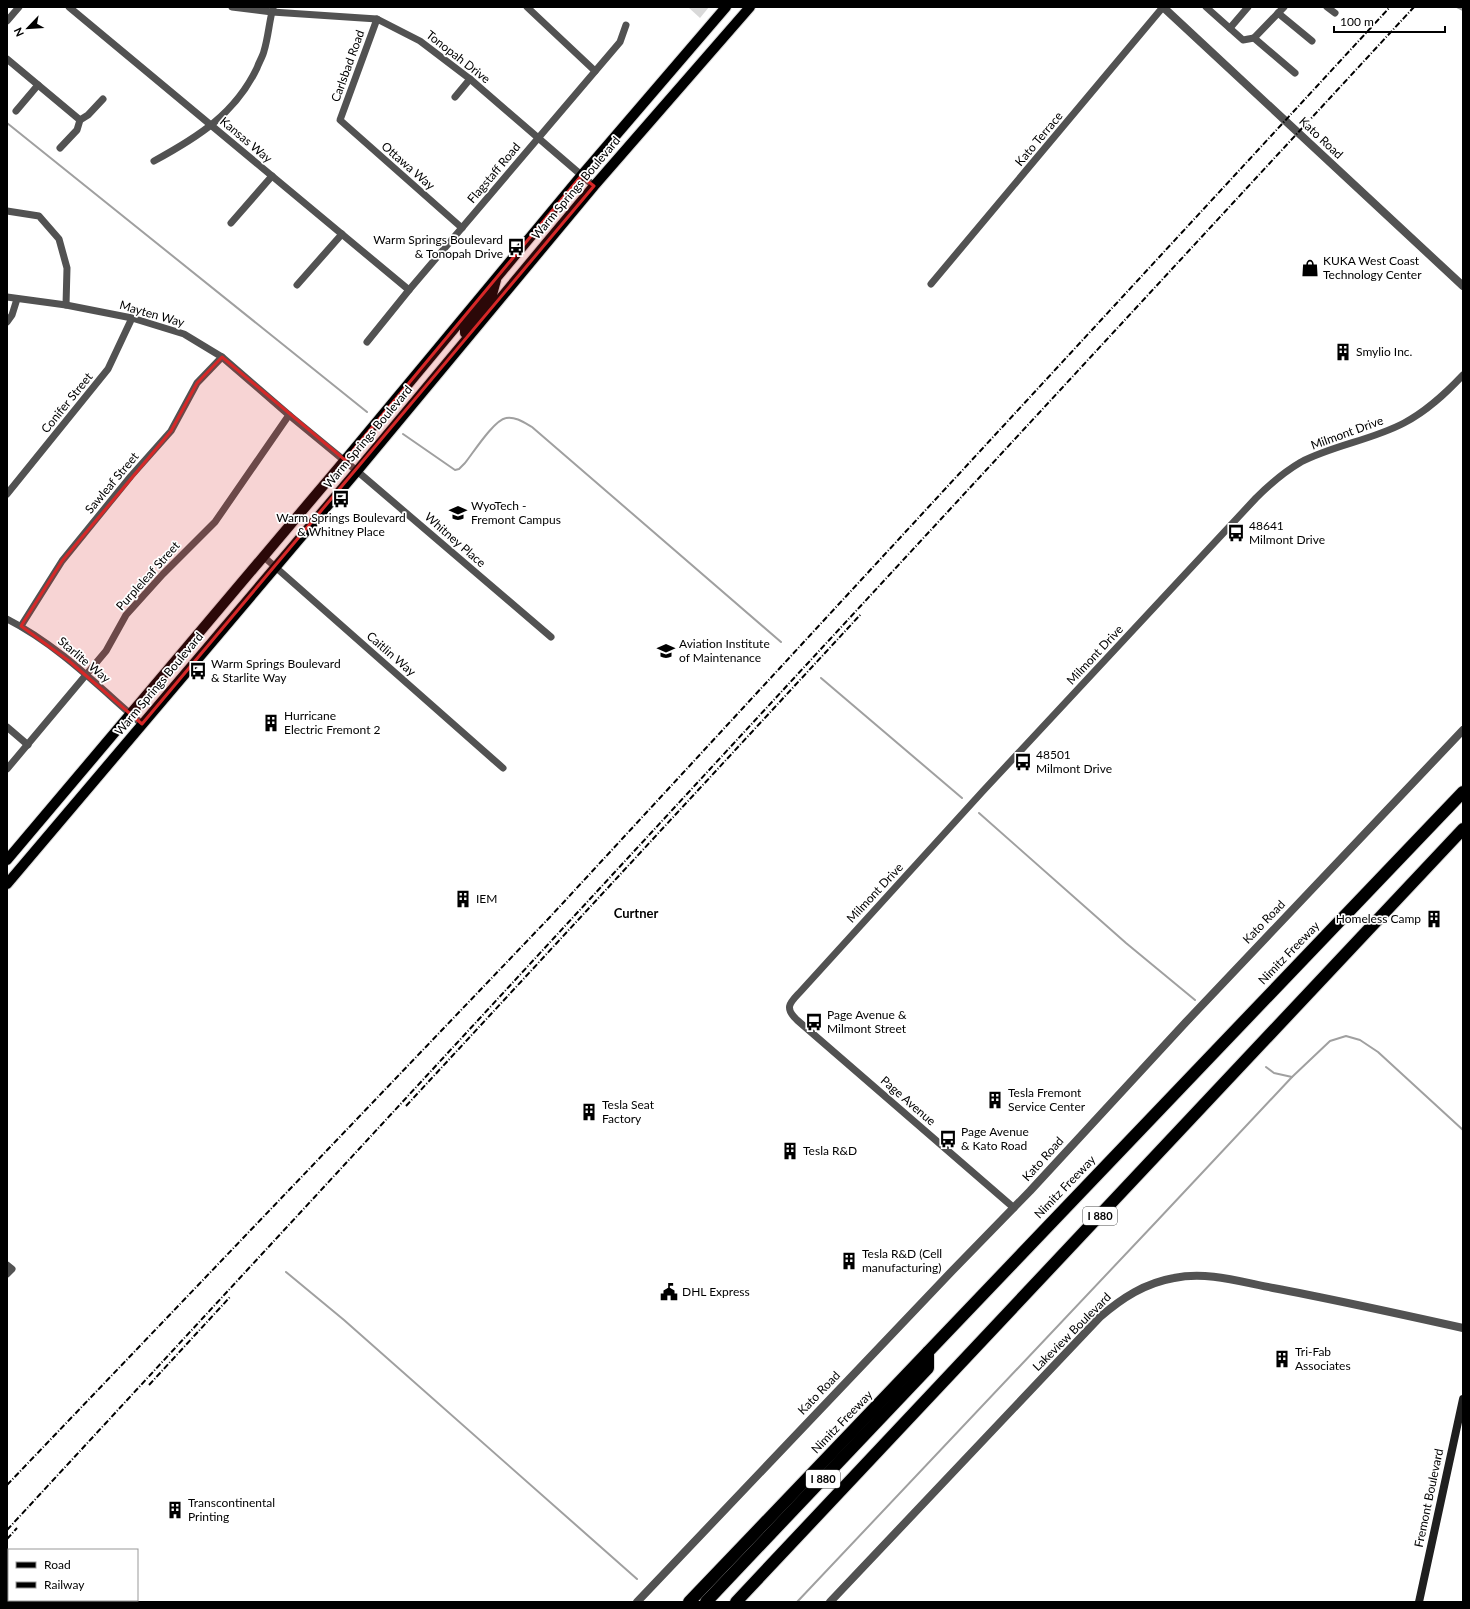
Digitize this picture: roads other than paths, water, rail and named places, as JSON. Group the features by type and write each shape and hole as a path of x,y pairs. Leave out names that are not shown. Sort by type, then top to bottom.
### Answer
{"highway":[{"name":"Nimitz Freeway","path":"689,1602 1463,792"},
{"name":"I 880","path":"736,1602 1463,829"},
{"name":"I 880","path":"706,1602 928,1368 928,1352"}],"main road":[{"name":"Warm Springs Boulevard","path":"7,860 264,557 580,176 726,7"},
{"name":"Warm Springs Boulevard","path":"7,884 357,471 594,186 750,7"},
{"path":"466,339 466,329 492,295 497,277"},
{"name":"Fremont Boulevard","path":"1418,1602 1463,1399"}],"street":[{"path":"7,21 19,7"},
{"name":"Kansas Way","path":"69,7 409,290"},
{"name":"Tonopah Drive","path":"232,7 273,9 377,19 420,41 470,79 580,176 594,186"},
{"path":"527,7 596,71"},
{"name":"Kato Terrace","path":"931,284 1163,7"},
{"name":"Kato Road","path":"1163,7 1463,286"},
{"path":"1206,7 1243,40 1254,38 1281,10 1312,40"},
{"path":"1230,28 1248,7"},
{"path":"1327,7 1335,14"},
{"path":"154,161 182,146 212,126 237,101 251,80 264,51 273,9"},
{"name":"Carlsbad Road","path":"340,120 377,19"},
{"name":"Flagstaff Road","path":"368,342 409,290 620,42 626,25"},
{"path":"1254,38 1295,73"},
{"path":"7,59 80,120"},
{"path":"454,97 470,79"},
{"path":"16,111 38,85"},
{"path":"60,148 77,130 80,120 88,115 102,99"},
{"name":"Ottawa Way","path":"340,120 462,228"},
{"path":"231,223 272,176"},
{"path":"7,211 39,216 60,239 67,268 66,305"},
{"path":"297,285 342,234"},
{"name":"Mayten Way","path":"7,297 66,305 132,318 184,334 222,357 289,415 345,460"},
{"path":"7,322 12,316 17,299"},
{"name":"Conifer Street","path":"7,494 108,369 132,318"},
{"name":"Sawleaf Street","path":"21,626 62,561 131,476 171,431 197,383 222,357"},
{"name":"Milmont Drive","path":"790,1009 789,1005 792,1000 1265,488 1284,472 1302,462 1388,430 1419,415 1436,402 1463,375"},
{"name":"Purpleleaf Street","path":"7,769 106,651 126,615 163,574 214,522 289,415"},
{"name":"Whitney Place","path":"345,460 551,637"},
{"name":"Caitlin Way","path":"264,557 503,768"},
{"name":"Starlite Way","path":"7,619 21,626 52,647 142,724"},
{"path":"7,727 28,744"},
{"name":"Kato Road","path":"637,1602 952,1271 1014,1208 1186,1022 1463,730"},
{"name":"Page Avenue","path":"790,1009 797,1020 1014,1208"},
{"name":"Lakeview Boulevard","path":"830,1602 1100,1317 1127,1296 1143,1287 1159,1281 1189,1276 1222,1278 1336,1300 1463,1328"}],"waterway":[{"path":"1457,7 1463,10"},
{"path":"7,123 367,412"},
{"path":"403,434 455,470 459,469 465,463 490,430 501,420 509,418 523,422 532,427 781,642"},
{"path":"821,678 962,798"},
{"path":"979,813 1126,943 1195,1000"},
{"path":"797,1602 1292,1077 1330,1041 1346,1036 1360,1040 1378,1052 1463,1130"},
{"path":"1266,1067 1274,1073 1292,1077"},
{"path":"286,1272 344,1320 637,1579"}],"railway":[{"path":"7,1485 550,917 1390,7"},
{"path":"7,1530 1414,7"},
{"path":"406,1106 861,614"},
{"path":"149,1385 230,1297"},
{"path":"7,1539 17,1528"}],"place":[{"name":"Warm Springs Boulevard & Tonopah Drive","path":"516,247"},
{"name":"KUKA West Coast Technology Center","path":"1310,268"},
{"name":"Smylio Inc.","path":"1343,352"},
{"name":"Warm Springs Boulevard & Whitney Place","path":"341,499"},
{"name":"WyoTech - Fremont Campus","path":"458,513"},
{"name":"48641 Milmont Drive","path":"1236,533"},
{"name":"Aviation Institute of Maintenance","path":"666,651"},
{"name":"Warm Springs Boulevard & Starlite Way","path":"198,671"},
{"name":"Hurricane Electric Fremont 2","path":"271,723"},
{"name":"48501 Milmont Drive","path":"1023,762"},
{"name":"IEM","path":"463,899"},
{"name":"Homeless Camp","path":"1434,919"},
{"name":"Page Avenue & Milmont Street","path":"814,1022"},
{"name":"Tesla Fremont Service Center","path":"995,1100"},
{"name":"Tesla Seat Factory","path":"589,1112"},
{"name":"Page Avenue & Kato Road","path":"948,1139"},
{"name":"Tesla R&D","path":"790,1151"},
{"name":"Tesla R&D (Cell manufacturing)","path":"849,1261"},
{"name":"DHL Express","path":"669,1292"},
{"name":"Tri-Fab Associates","path":"1282,1359"},
{"name":"Transcontinental Printing","path":"175,1510"}],"district":[{"name":"Curtner","path":"636,913"}]}
